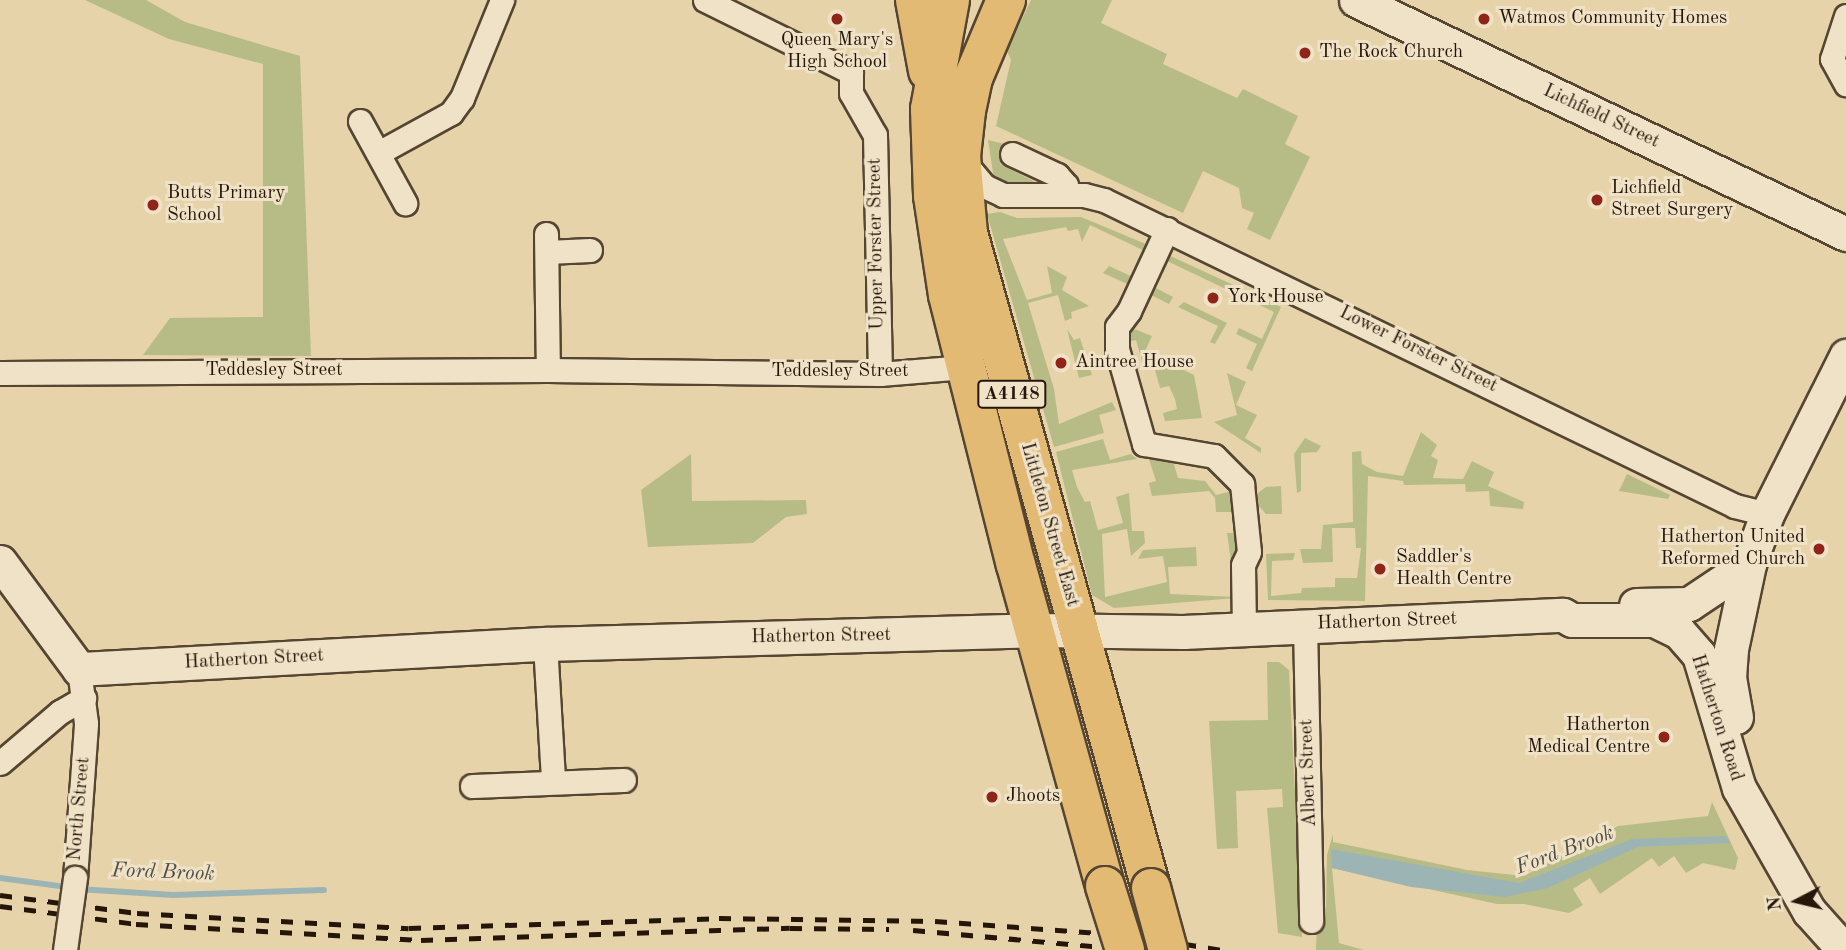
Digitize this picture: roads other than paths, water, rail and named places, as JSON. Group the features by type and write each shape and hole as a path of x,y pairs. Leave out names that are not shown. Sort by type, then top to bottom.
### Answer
{"highway":[{"path":"915,0 924,66 936,66 958,44 974,0"},
{"name":"Littleton Street East","path":"950,0 936,66 933,196 965,367 1034,630 1125,950"},
{"name":"Littleton Street East","path":"1006,0 973,78 961,156 968,233 1168,950"}],"street":[{"path":"380,152 451,113 462,98 502,0"},
{"name":"Upper Forster Street","path":"705,0 851,72 851,93 875,135 880,374"},
{"name":"Lichfield Street","path":"1356,0 1846,234"},
{"path":"1846,16 1832,59 1846,84"},
{"path":"360,121 380,152 405,203"},
{"path":"1012,154 1057,175 1066,185 1066,194"},
{"name":"Lower Forster Street","path":"961,156 993,192 1014,196 1066,194 1104,200 1735,506 1767,514"},
{"path":"1167,229 1133,304 1114,337 1141,437 1151,448 1196,450 1213,456 1236,475 1247,495 1249,552 1257,565 1251,628"},
{"path":"548,370 547,243 590,250"},
{"name":"Hatherton Road","path":"1752,805 1752,785 1730,678 1734,620 1749,564 1767,514 1846,356"},
{"name":"Teddesley Street","path":"0,373 548,370 880,374 965,367"},
{"path":"0,563 81,683 60,712 0,763"},
{"name":"Hatherton Street","path":"1563,615 1571,608 1689,604 1749,564"},
{"name":"Hatherton Street","path":"81,683 545,644 1080,629 1146,633 1563,615 1572,621 1654,620 1679,632"},
{"name":"Albert Street","path":"1305,625 1311,921"},
{"name":"Hatherton Road","path":"1679,632 1704,667 1739,788 1752,805 1793,887 1844,950"},
{"path":"545,644 553,780"},
{"name":"North Street","path":"65,950 75,878 84,772 81,683"},
{"path":"472,786 553,780 624,780"}],"water":[{"path":"1726,836 1730,843 1638,847 1548,888 1505,897 1411,887 1332,868 1331,849 1519,883 1632,839"}],"waterway":[{"name":"Ford Brook","path":"0,878 67,887"},
{"name":"Ford Brook","path":"78,889 173,895 324,890"}],"railway":[{"path":"0,895 137,913 409,928 719,918 935,921 1137,936 1222,950"},
{"path":"0,906 136,924 421,940 790,928 889,929"},
{"path":"913,930 1136,950"}],"place":[{"name":"Queen Mary's High School","path":"837,19"},
{"name":"Watmos Community Homes","path":"1484,19"},
{"name":"The Rock Church","path":"1305,53"},
{"name":"Lichfield Street Surgery","path":"1597,200"},
{"name":"Butts Primary School","path":"153,205"},
{"name":"York House","path":"1213,298"},
{"name":"Aintree House","path":"1061,363"},
{"name":"Hatherton United Reformed Church","path":"1819,549"},
{"name":"Saddler's Health Centre","path":"1380,569"},
{"name":"Hatherton Medical Centre","path":"1664,737"},
{"name":"Jhoots","path":"992,797"}]}
